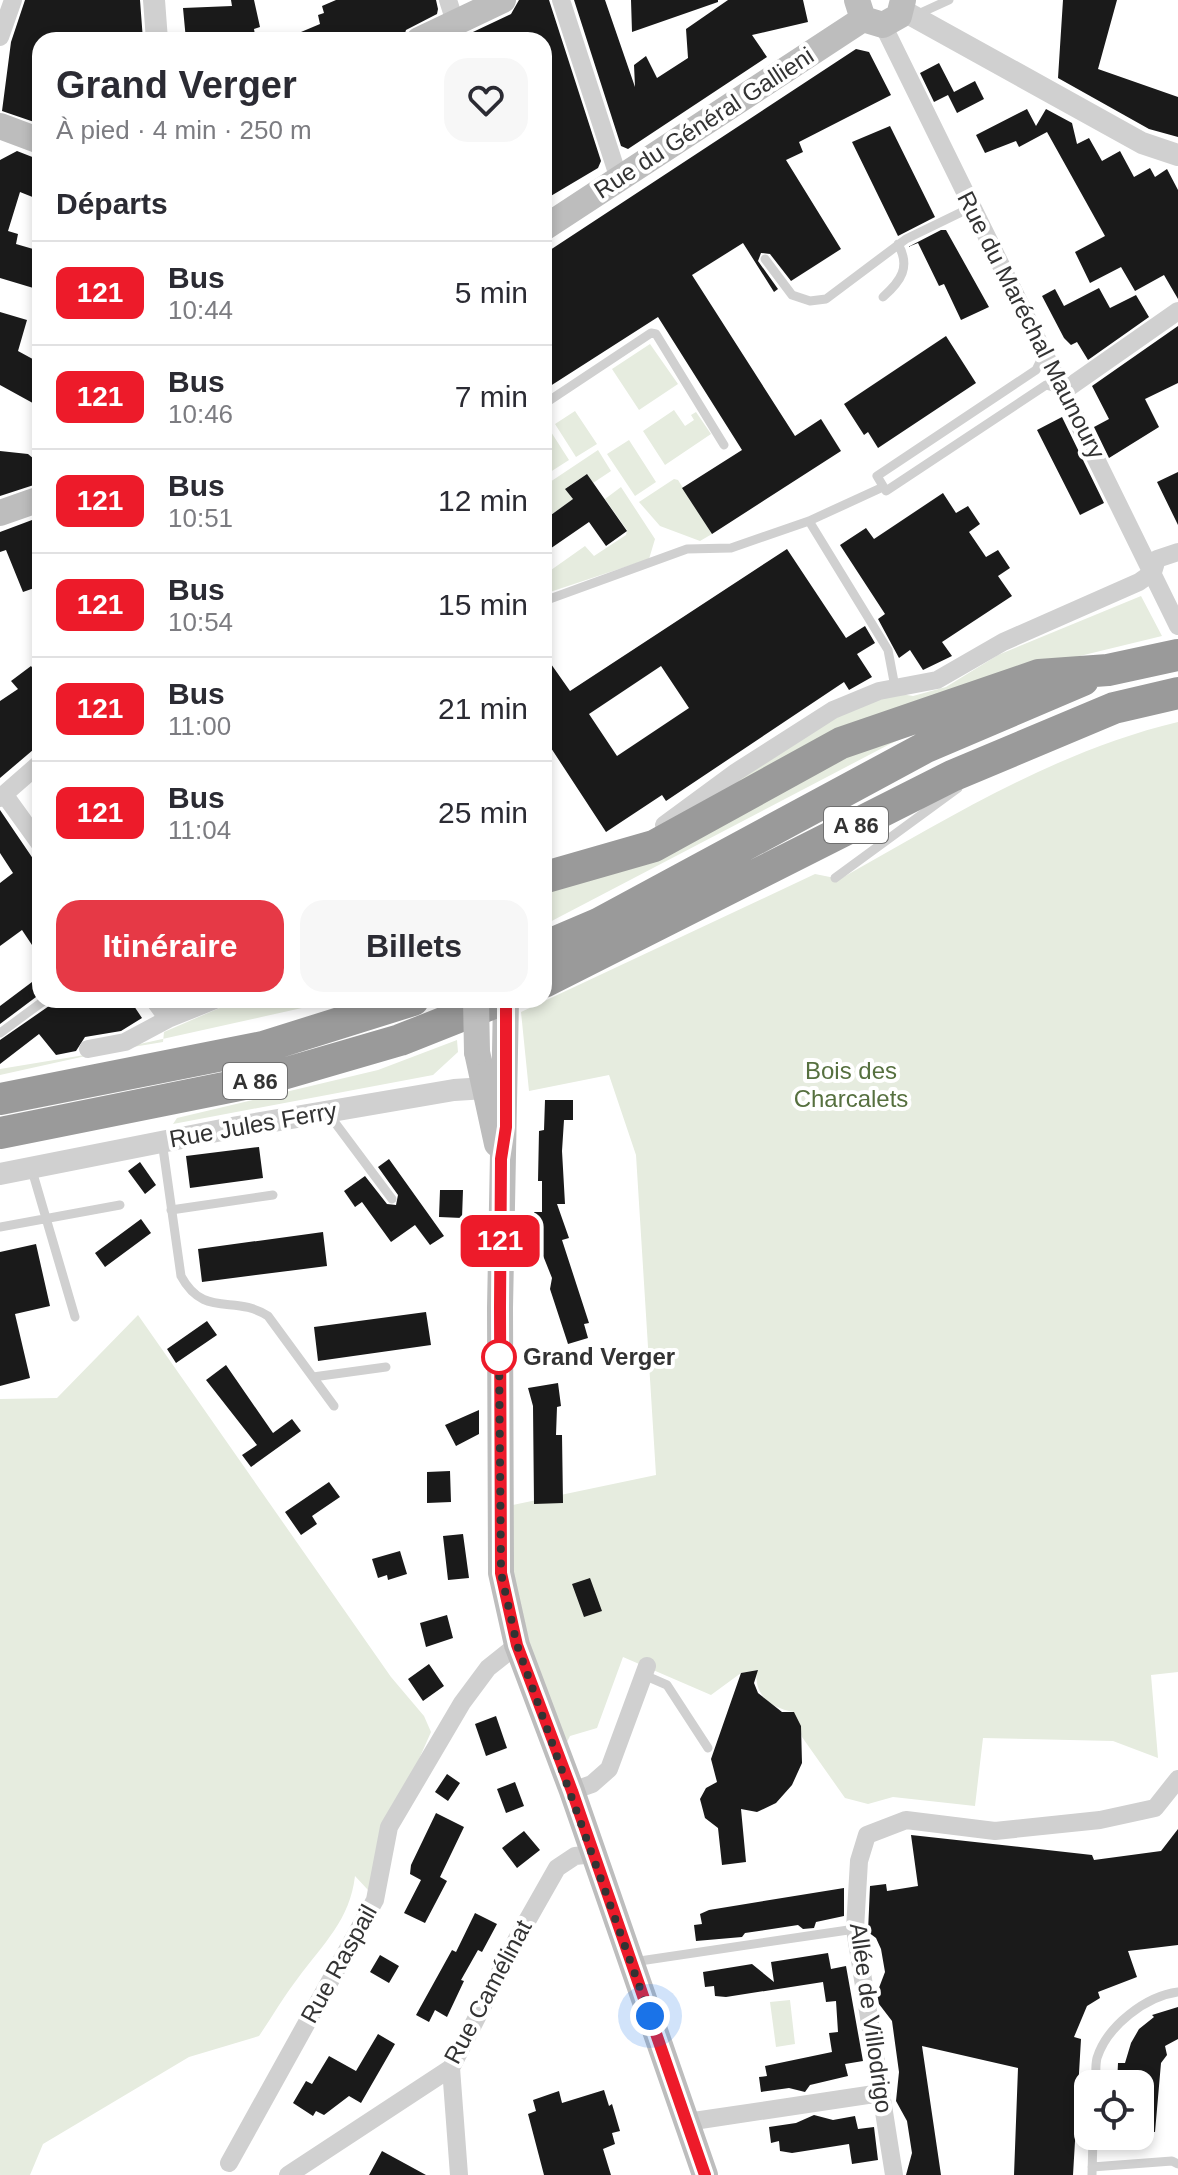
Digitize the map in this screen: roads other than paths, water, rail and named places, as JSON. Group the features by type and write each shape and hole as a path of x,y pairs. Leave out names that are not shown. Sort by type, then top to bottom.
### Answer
{"highway":[{"name":"A 86","path":"552,944 598,924 926,747 1108,670 1178,655"},
{"path":"552,875 654,846 841,743 1039,675 1108,670"},
{"name":"A 86","path":"552,978 991,759 1114,708 1178,693"},
{"name":"A 86","path":"0,1099 263,1047 387,1008"},
{"name":"A 86","path":"0,1133 259,1081 400,1040 483,1008"}],"main road":[{"path":"428,32 452,11 503,0"},
{"name":"Rue du Général Gallieni","path":"552,223 887,12"},
{"path":"0,126 32,138"},
{"path":"0,513 32,502"},
{"path":"476,1008 477,1052 495,1087 501,1159 498,1508 501,1573 517,1645 572,1791 705,2175"},
{"path":"495,1087 508,1053 505,1008"}],"street":[{"path":"0,37 13,0"},
{"path":"154,0 156,32"},
{"path":"561,0 619,179"},
{"path":"887,12 1142,143 1178,155"},
{"name":"Rue du Maréchal Maunoury","path":"887,12 972,207 1065,390 1178,626"},
{"path":"1065,390 1178,311"},
{"path":"552,874 653,833 736,772 833,710 895,687 937,680 1003,642 1139,582 1153,572 1157,559 1178,552"},
{"path":"32,770 2,796 32,834"},
{"path":"160,1008 168,1019"},
{"path":"88,1049 125,1042 195,1008"},
{"name":"Rue Jules Ferry","path":"0,1174 327,1112 495,1087"},
{"name":"Rue Raspail","path":"229,2163 375,1900 389,1827 462,1703 488,1668 517,1645"},
{"path":"572,1791 592,1784 609,1769 645,1671"},
{"name":"Allée de Villodrigo","path":"894,2175 855,1929 859,1861 867,1835 906,1820 995,1831 1100,1820 1155,1808 1178,1779"},
{"name":"Rue Camélinat","path":"288,2175 451,2068 557,1868 575,1856 594,1854"},
{"path":"451,2068 459,2175"},
{"path":"687,2122 881,2093"}],"lane":[{"path":"887,12 949,0"},
{"path":"765,259 792,295 819,300 846,285 898,244 972,207"},
{"path":"883,297 897,284 905,270 904,254 898,244"},
{"path":"552,398 651,333 656,334 724,445"},
{"path":"1045,351 1036,370 877,476 886,491 1046,385 1065,390"},
{"path":"558,381 564,390"},
{"path":"552,598 687,549 731,548 809,521 883,487"},
{"path":"809,521 888,650 895,687"},
{"path":"835,878 944,801 991,759"},
{"path":"0,1033 34,1008"},
{"path":"327,1112 392,1199"},
{"path":"162,1141 181,1276 191,1294 216,1305 254,1306 268,1316 334,1406"},
{"path":"31,1167 75,1317"},
{"path":"171,1210 273,1195"},
{"path":"0,1227 120,1205"},
{"path":"313,1377 386,1367"},
{"path":"645,1671 667,1685 708,1748"},
{"path":"632,1963 855,1929"},
{"path":"1097,2070 1097,2058 1121,2020 1165,1994 1178,1992"},
{"path":"1093,2150 1092,2171 1172,2161 1178,2164"}],"place":[{"name":"Grand Verger","path":"499,1357"}],"park label":[{"name":"Bois des Charcalets","path":"851,1085"}]}
